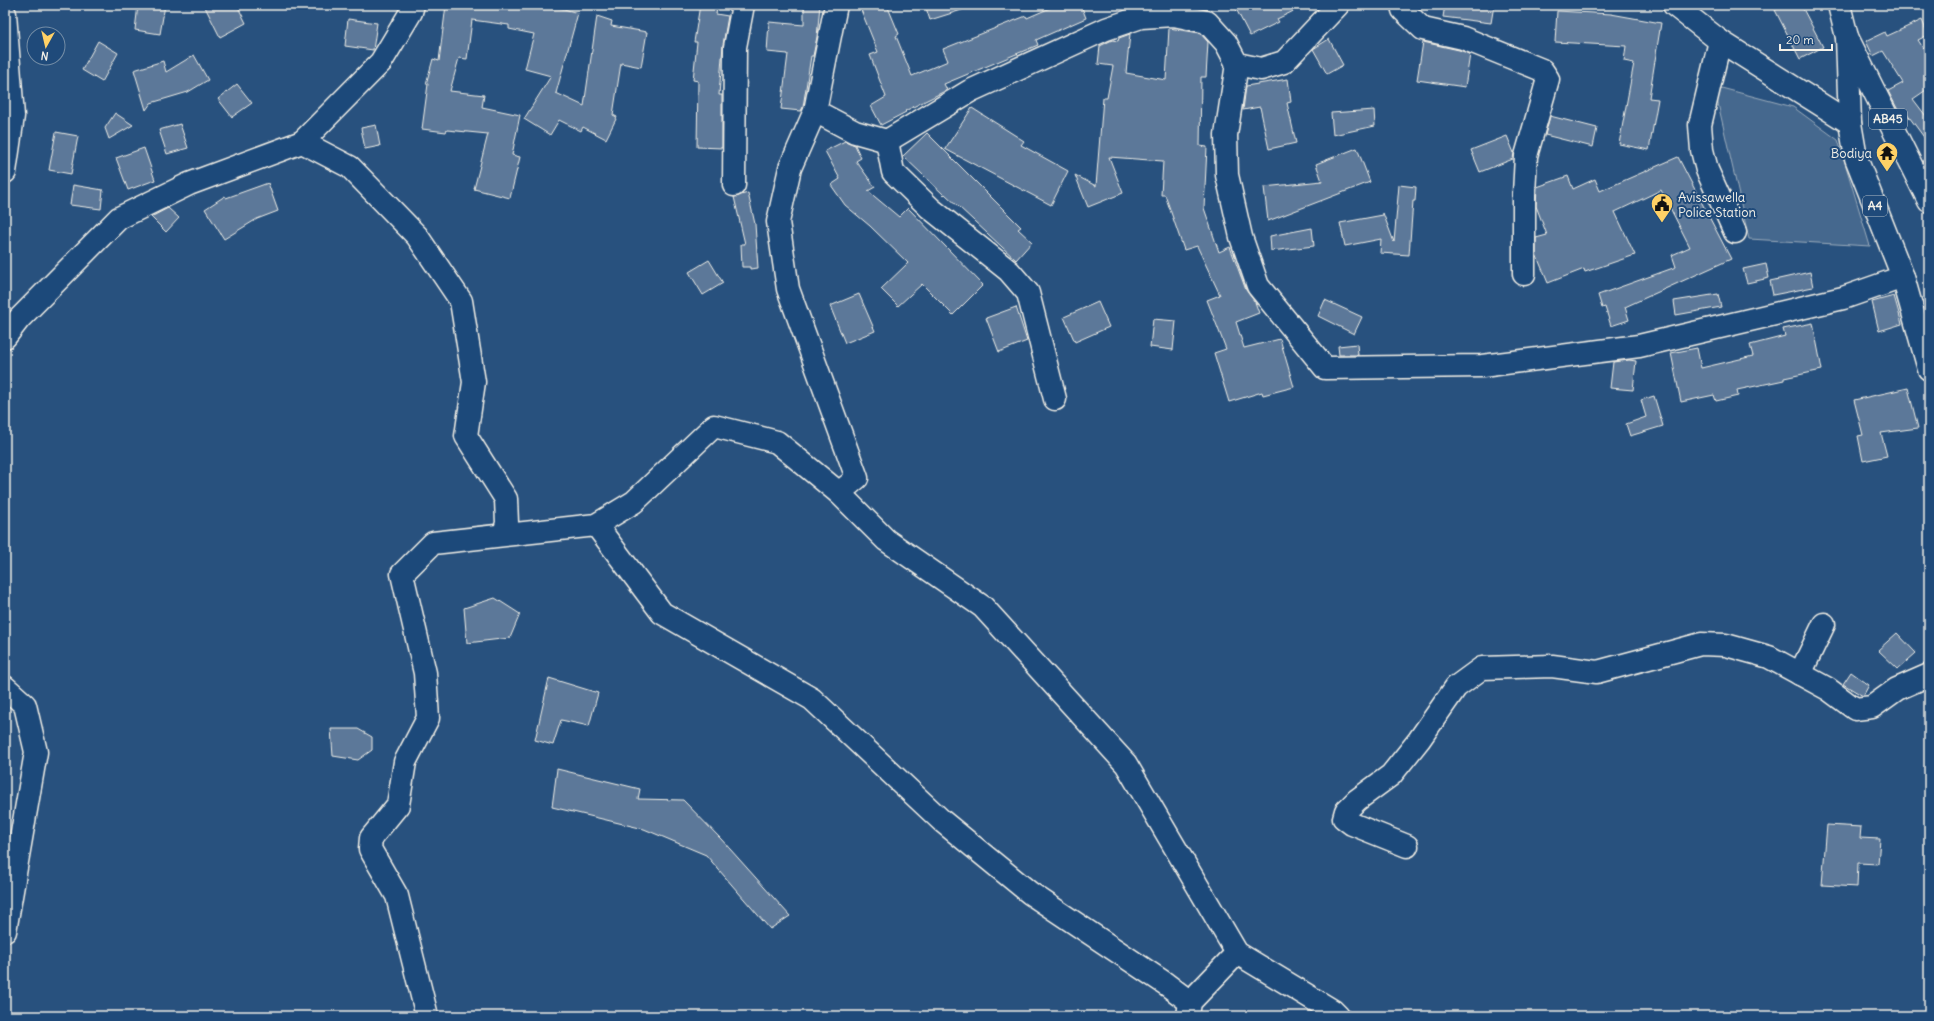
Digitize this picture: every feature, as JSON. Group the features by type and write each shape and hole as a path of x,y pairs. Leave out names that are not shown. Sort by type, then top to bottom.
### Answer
{"main road":[{"path":"5,337 19,318 119,218 188,184 302,142 381,62 411,12 413,5"},
{"path":"734,185 735,47 742,5"},
{"path":"836,5 815,111 790,168 778,222 788,289 857,478 838,493"},
{"path":"1237,64 1261,69 1284,62 1338,5"},
{"path":"1402,5 1403,10 1422,29 1463,38 1542,70 1548,79 1526,156 1524,194 1524,274"},
{"path":"1674,5 1720,41 1850,123"},
{"name":"A4","path":"1839,5 1847,37 1850,123 1856,158 1903,277 1929,369"},
{"path":"5,14 13,116 5,172"},
{"path":"815,111 855,132 887,141 970,91 1106,28 1141,17 1174,15 1207,22 1226,43 1237,64 1226,135 1227,175 1241,237 1258,286 1325,368 1482,366 1639,346 1843,298 1903,277"},
{"name":"AB45","path":"1847,37 1929,201"},
{"path":"1720,41 1700,124 1702,150 1707,170 1735,232"},
{"path":"887,141 893,172 930,208 1009,271 1028,292 1055,399"},
{"path":"302,142 350,167 417,236 461,301 474,382 466,436 506,499 505,529"},
{"path":"427,1016 397,896 370,849 371,838 398,805 405,762 428,718 425,672 402,574 433,543 505,529 596,525 634,502 714,426 777,442 838,493 886,540 983,607 1126,764 1237,953 1334,1011 1338,1016"},
{"path":"596,525 662,613 812,699 942,821 1024,888 1166,984 1189,1009 1237,953"},
{"path":"1800,674 1824,624"},
{"path":"1407,846 1352,824 1344,818 1346,811 1357,800 1390,775 1419,740 1456,687 1482,668 1552,666 1597,672 1701,644 1726,645 1769,657 1828,689 1855,709 1872,707 1897,689 1929,675"},
{"path":"5,687 25,705 36,752 5,931"}],"shaded area":[{"path":"1714,86 1793,107 1838,140 1870,246 1749,239"}],"building":[{"path":"138,5 165,5 160,34 135,30"},
{"path":"204,5 237,5 246,23 220,37"},
{"path":"446,5 530,5 546,8 547,5 550,5 578,13 556,93 584,106 597,16 612,21 611,26 647,32 641,67 621,63 613,115 617,117 606,139 583,127 581,131 559,120 550,135 524,119 551,76 525,69 534,34 509,29 509,25 472,20 467,59 459,58 450,91 484,95 482,107 520,115 512,155 520,157 510,198 474,189 488,134 422,129 428,84 426,84 433,59 439,61"},
{"path":"700,5 718,5 716,14 728,16 723,45 719,95 722,95 722,148 697,147 698,81 693,80 697,42 694,42"},
{"path":"804,5 820,5 817,37 813,56 811,56 803,107 801,111 781,109 788,54 767,52 769,22 804,25"},
{"path":"859,5 887,5 899,34 896,36 912,76 948,61 943,49 1026,16 1027,18 1057,5 1081,5 1086,18 1036,40 1038,45 944,84 947,90 881,125 871,106 886,97 870,55 878,52"},
{"path":"925,5 968,5 968,8 930,20"},
{"path":"1234,5 1306,5 1277,19 1279,22 1250,36"},
{"path":"1445,5 1494,5 1491,23 1443,17"},
{"path":"1785,5 1801,5 1823,47 1800,59 1775,10"},
{"path":"1557,11 1611,14 1661,23 1649,98 1658,99 1649,150 1619,144 1634,63 1624,61 1626,46 1555,42"},
{"path":"348,19 377,23 373,50 345,46"},
{"path":"1922,20 1928,35 1918,40 1929,57 1929,88 1913,99 1929,120 1929,144 1904,110 1899,112 1888,91 1903,83 1883,51 1873,56 1866,41 1885,32 1887,36"},
{"path":"1169,28 1200,33 1208,42 1206,77 1201,77 1200,146 1207,147 1204,208 1219,252 1230,247 1246,290 1255,302 1259,313 1236,322 1244,348 1280,339 1294,387 1263,395 1262,392 1229,402 1214,353 1226,349 1207,300 1220,295 1197,246 1184,250 1165,195 1161,195 1163,161 1109,157 1123,193 1088,207 1075,175 1096,186 1103,98 1107,98 1113,66 1098,64 1100,46 1112,40 1118,41 1119,38 1130,34 1126,73 1166,80"},
{"path":"1329,39 1343,65 1327,74 1313,49"},
{"path":"98,41 118,53 102,82 82,70"},
{"path":"1423,42 1470,54 1465,87 1417,80"},
{"path":"194,55 208,80 188,92 151,103 146,110 134,70 163,61 166,72"},
{"path":"1288,79 1291,102 1287,103 1296,143 1269,149 1260,107 1243,110 1246,86"},
{"path":"237,84 252,103 232,117 218,99"},
{"path":"972,108 1024,141 1021,145 1068,171 1051,205 945,149"},
{"path":"1374,110 1375,126 1333,135 1331,113"},
{"path":"115,113 133,125 109,139 105,128"},
{"path":"1550,116 1597,128 1593,147 1545,135"},
{"path":"180,124 188,148 167,154 159,130"},
{"path":"376,125 380,146 365,149 361,128"},
{"path":"56,132 78,136 71,174 49,170"},
{"path":"927,133 1021,227 1018,229 1032,242 1016,260 903,156"},
{"path":"1507,136 1514,153 1513,159 1480,172 1471,150"},
{"path":"845,141 855,145 861,158 856,161 875,187 868,191 899,217 908,208 983,285 953,315 922,284 898,306 881,289 908,263 870,226 845,205 831,185 840,179 825,151"},
{"path":"144,148 155,180 128,190 116,158"},
{"path":"1357,148 1370,182 1268,221 1264,187 1322,181 1316,164"},
{"path":"1678,157 1731,259 1625,307 1629,320 1611,326 1605,307 1602,308 1598,295 1676,267 1672,255 1690,247 1661,190 1615,212 1635,255 1585,272 1584,269 1548,283 1536,254 1536,238 1547,235 1536,206 1537,187 1568,176 1573,189 1595,179 1600,191"},
{"path":"268,183 278,211 257,219 224,239 205,209 225,196 226,198"},
{"path":"73,185 103,190 101,209 70,205"},
{"path":"1399,185 1416,187 1415,201 1413,201 1409,255 1380,253 1381,239 1345,246 1340,223 1383,215 1383,213 1394,242"},
{"path":"748,193 755,224 758,268 750,269 750,267 742,267 741,244 745,244 734,197"},
{"path":"168,208 179,218 166,232 151,217"},
{"path":"1312,228 1314,246 1271,251 1270,236"},
{"path":"709,260 723,283 703,295 689,272"},
{"path":"1766,264 1769,278 1747,283 1743,269"},
{"path":"1810,272 1813,287 1773,295 1770,281"},
{"path":"859,294 875,331 845,343 830,306"},
{"path":"1718,294 1721,307 1676,315 1674,301"},
{"path":"1894,296 1902,324 1879,331 1872,302"},
{"path":"1325,300 1362,317 1354,334 1318,316"},
{"path":"1098,302 1109,327 1075,342 1064,317"},
{"path":"1016,307 1027,341 999,352 986,318"},
{"path":"1153,319 1176,321 1173,350 1150,347"},
{"path":"1813,323 1822,370 1737,390 1738,396 1716,401 1714,395 1681,402 1671,353 1697,348 1701,368 1753,356 1750,345 1785,336 1783,329"},
{"path":"1357,344 1358,355 1339,355 1338,346"},
{"path":"1629,360 1636,361 1633,390 1610,388 1613,362"},
{"path":"1908,388 1918,428 1881,433 1887,456 1863,461 1858,436 1863,435 1854,400"},
{"path":"1654,396 1663,426 1630,436 1626,424 1646,417 1641,400"},
{"path":"495,598 520,614 510,638 467,643 464,608"},
{"path":"1897,633 1916,653 1898,669 1878,650"},
{"path":"1851,672 1869,685 1863,696 1843,684"},
{"path":"549,678 598,693 589,726 561,720 553,745 535,740"},
{"path":"331,729 358,729 372,737 372,750 358,760 333,756"},
{"path":"557,769 640,789 638,799 683,800 721,839 790,916 770,929 706,855 644,829 552,807"},
{"path":"1827,825 1861,827 1860,838 1880,839 1878,864 1858,863 1857,887 1822,885"}],"place":[{"name":"Bodiya","path":"1887,172"},
{"name":"Avissawella Police Station","path":"1662,224"}]}
